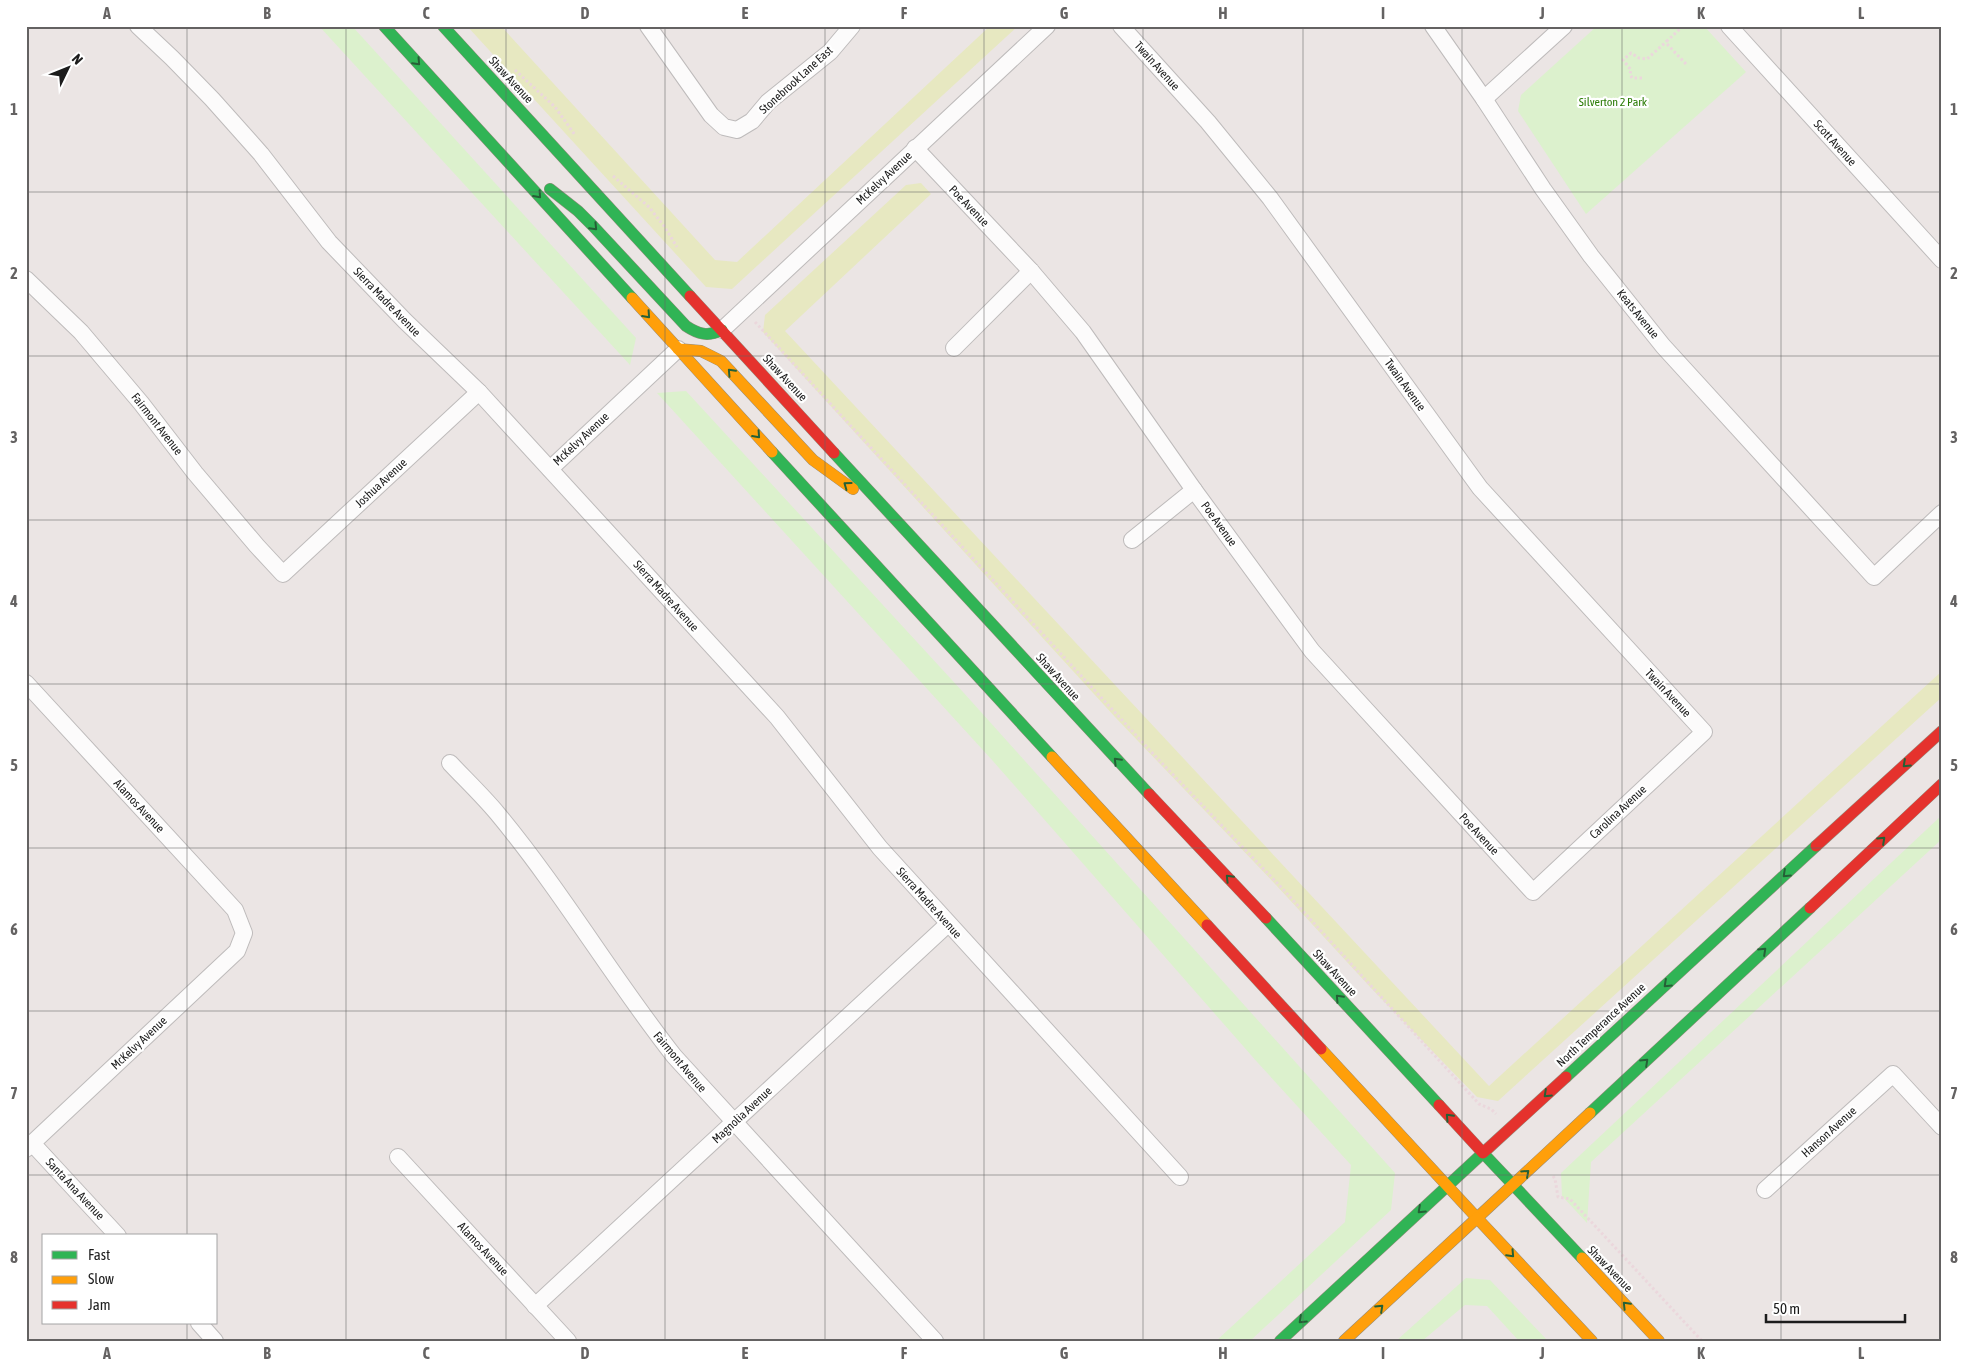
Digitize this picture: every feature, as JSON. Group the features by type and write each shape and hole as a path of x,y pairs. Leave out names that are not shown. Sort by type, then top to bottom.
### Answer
{"main road":[{"path":"384,26 678,349 1447,1186 1592,1341"},
{"name":"Shaw Avenue","path":"443,26 1089,731 1249,900 1659,1341"},
{"path":"501,154 578,211 686,326 694,332 703,334 712,335 722,330"},
{"path":"678,349 699,350 721,361 813,460 900,524"},
{"name":"North Temperance Avenue","path":"1280,1341 1942,730"},
{"path":"1344,1341 1513,1186 1942,784"}],"street":[{"name":"Sierra Madre Avenue","path":"138,26 212,99 261,154 329,242 405,321 479,392 777,717 880,848 1180,1177"},
{"name":"Stonebrook Lane East","path":"648,26 711,115 724,127 737,130 752,121 768,102 830,52 852,26"},
{"name":"McKelvy Avenue","path":"722,330 1047,26"},
{"name":"Twain Avenue","path":"1122,26 1208,122 1270,198 1480,488 1704,732"},
{"name":"Keats Avenue","path":"1433,26 1543,189 1591,256 1663,346 1874,577 1942,514"},
{"path":"1484,99 1564,26"},
{"name":"Scott Avenue","path":"1728,26 1942,260"},
{"name":"Poe Avenue","path":"915,148 1031,271 1083,332 1194,490 1312,651 1532,892"},
{"path":"954,348 1031,271"},
{"name":"Fairmont Avenue","path":"26,279 82,332 141,403 194,473 283,574"},
{"name":"McKelvy Avenue","path":"550,469 678,349"},
{"name":"Joshua Avenue","path":"283,574 479,392"},
{"path":"1132,540 1194,490"},
{"name":"Alamos Avenue","path":"26,683 236,910 244,934"},
{"name":"Carolina Avenue","path":"1532,892 1704,732"},
{"name":"Fairmont Avenue","path":"450,763 496,812 544,874 637,1009 674,1056 935,1341"},
{"name":"Magnolia Avenue","path":"535,1306 948,924"},
{"name":"McKelvy Avenue","path":"29,1146 237,951 244,934"},
{"name":"Hanson Avenue","path":"1765,1190 1893,1074 1942,1127"},
{"name":"Santa Ana Avenue","path":"29,1146 116,1234"},
{"name":"Alamos Avenue","path":"398,1157 568,1341"},
{"path":"200,1324 215,1341"}],"path":[{"path":"1642,78 1632,78 1631,70 1624,60 1631,53 1639,58 1648,59 1683,26"},
{"path":"1667,40 1669,46 1687,65"},
{"path":"510,64 555,107 577,137"},
{"path":"611,175 649,207 678,247"},
{"path":"758,324 1131,729 1280,886 1478,1104"},
{"path":"1558,1197 1570,1199 1702,1341"}],"green space":[{"path":"319,26 352,26 636,338 630,365"},
{"path":"467,26 501,26 715,260 737,262 990,26 1018,26 732,289 706,287"},
{"name":"Silverton 2 Park","path":"1597,26 1704,26 1746,72 1586,214 1518,111 1521,95"},
{"path":"921,183 931,194 785,331 1489,1086 1942,671 1942,697 1498,1101 1477,1097 1371,988 1276,885 1115,717 763,332 765,315 906,185"},
{"path":"686,391 963,692 1395,1173 1391,1210 1250,1341 1216,1341 1345,1222 1351,1165 1258,1063 992,760 657,393"},
{"path":"1942,815 1942,839 1591,1162 1587,1223 1562,1196 1561,1173"},
{"path":"1466,1278 1490,1280 1548,1341 1519,1341 1487,1306 1465,1305 1422,1341 1396,1341"}],"traffic: fast":[{"path":"384,26 632,298"},
{"path":"443,26 690,296"},
{"path":"550,189 578,211 593,226 686,326 703,334 722,330"},
{"path":"772,452 1052,757"},
{"path":"834,453 1149,794"},
{"path":"1566,1077 1816,846"},
{"path":"1590,1113 1810,908"},
{"path":"1266,918 1439,1105"},
{"path":"1280,1341 1483,1153 1582,1258"}],"traffic: slow":[{"path":"632,298 772,452"},
{"path":"678,349 701,351 721,361 813,460 853,489"},
{"path":"1052,757 1207,925"},
{"path":"1321,1049 1477,1218 1590,1113"},
{"path":"1344,1341 1477,1218 1592,1341"},
{"path":"1582,1258 1659,1341"}],"traffic: jam":[{"path":"690,296 834,453"},
{"path":"1816,846 1942,731"},
{"path":"1810,908 1942,784"},
{"path":"1149,794 1266,918"},
{"path":"1207,925 1321,1049"},
{"path":"1439,1105 1483,1153 1566,1077"}]}
